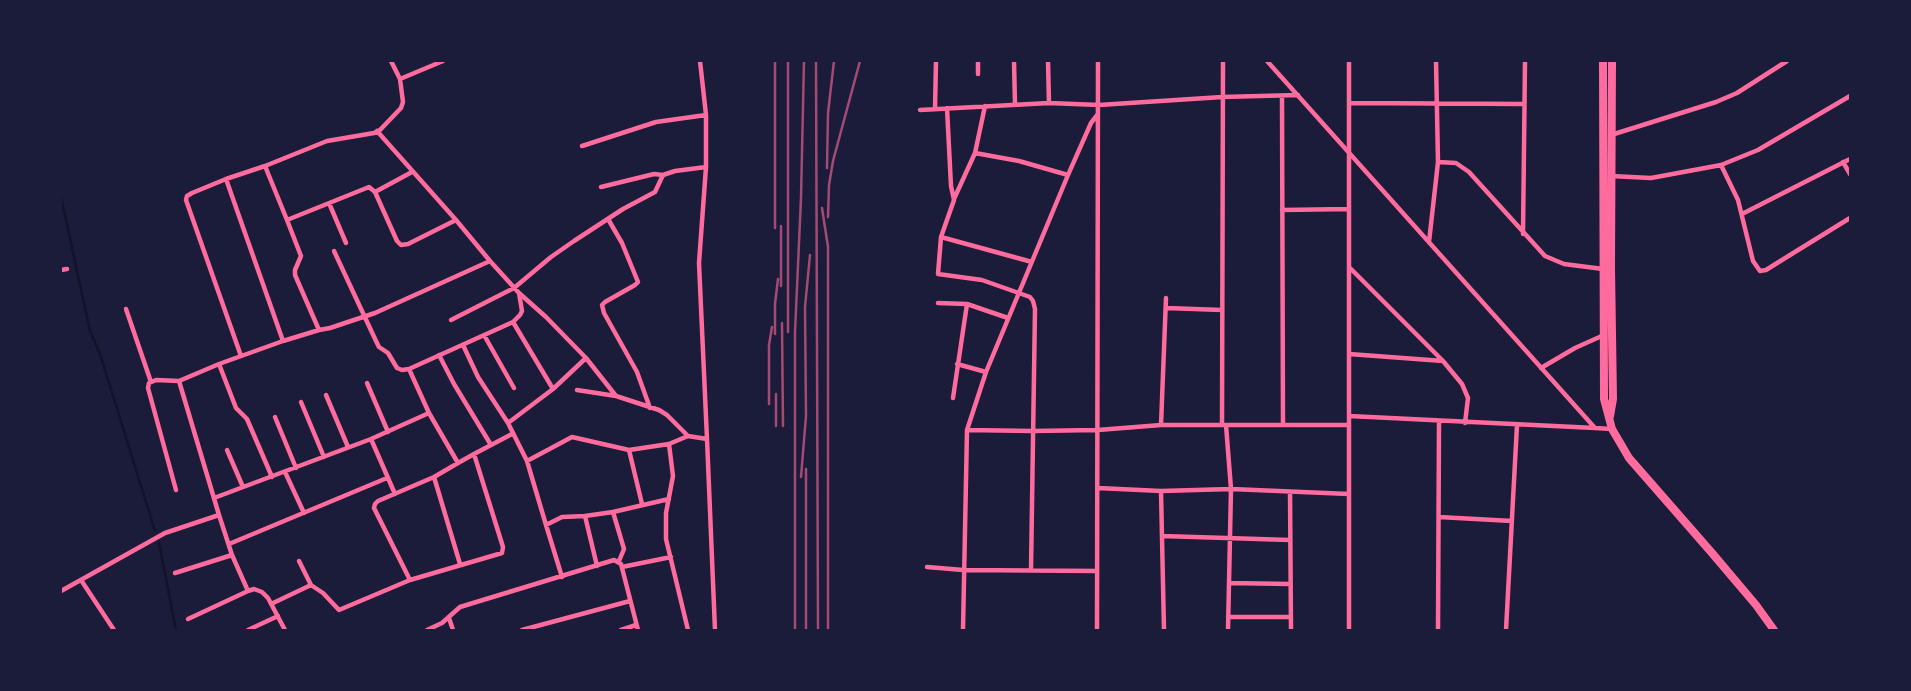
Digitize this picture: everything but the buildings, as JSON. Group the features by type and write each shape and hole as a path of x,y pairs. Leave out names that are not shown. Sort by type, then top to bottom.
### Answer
{"highway":[{"path":"1603,61 1604,399 1612,429 1628,458 1731,575 1774,630"},
{"path":"1610,418 1613,399 1612,61"}],"street":[{"path":"241,356 186,200 187,196 226,179 328,141 374,133 401,108 403,102 400,79 391,61"},
{"path":"400,79 443,61"},
{"path":"700,61 706,115 706,167 699,263 714,630"},
{"path":"935,109 936,61"},
{"path":"978,61 978,74"},
{"path":"1014,61 1015,105"},
{"path":"1048,61 1049,103"},
{"path":"1097,630 1098,61"},
{"path":"1222,61 1224,425 1231,489 1228,630"},
{"path":"1267,61 1595,428"},
{"path":"1349,61 1350,630"},
{"path":"1429,242 1438,162 1436,61"},
{"path":"1523,234 1525,61"},
{"path":"1612,135 1716,102 1737,93 1787,61"},
{"path":"920,110 1049,103 1099,105 1222,97 1298,95"},
{"path":"1282,96 1283,425"},
{"path":"1611,176 1652,178 1721,165 1758,150 1850,96"},
{"path":"1349,103 1524,104"},
{"path":"985,106 975,153 954,200 941,238 938,274 982,280 1030,297 1033,301 1031,570"},
{"path":"947,108 951,186 954,200"},
{"path":"963,630 967,430 986,372 1008,318 1068,175 1091,124 1098,114"},
{"path":"582,146 656,122 706,115"},
{"path":"377,131 514,288 546,317 586,358 616,396"},
{"path":"975,153 1019,161 1068,175"},
{"path":"1742,214 1850,158"},
{"path":"1438,162 1456,163 1469,172 1523,234 1545,256 1564,264 1604,269"},
{"path":"1843,162 1850,174"},
{"path":"1721,165 1738,200 1753,261 1760,271 1766,270 1850,218"},
{"path":"265,166 301,256 295,270 295,275 319,330"},
{"path":"601,186 654,174 663,175 675,171 706,167"},
{"path":"375,192 412,172"},
{"path":"451,320 514,288 551,257 608,219 655,192 663,175"},
{"path":"226,179 283,340"},
{"path":"287,220 369,187 375,192 397,241 401,245 408,244 456,220"},
{"path":"329,203 346,243"},
{"path":"1282,210 1349,209"},
{"path":"608,219 622,243 638,282 635,286 602,305 604,313 637,372 650,408"},
{"path":"941,238 1032,262"},
{"path":"334,251 379,347 388,354 397,368 402,370 409,369 513,322 522,311 519,293"},
{"path":"151,382 179,381 283,340 330,328 364,316 490,261"},
{"path":"1349,267 1443,361 1466,390 1468,398 1465,423"},
{"path":"1161,425 1166,298"},
{"path":"938,303 967,304 1008,318"},
{"path":"953,398 967,304"},
{"path":"1166,308 1222,310"},
{"path":"126,309 151,382 148,388 176,490"},
{"path":"513,322 554,389"},
{"path":"484,335 514,388"},
{"path":"1541,368 1575,348 1604,335"},
{"path":"463,344 478,377 508,423 527,461 562,577"},
{"path":"1349,354 1443,361"},
{"path":"440,355 454,384 491,445"},
{"path":"508,423 554,389 586,358"},
{"path":"219,364 236,408 247,419 272,477"},
{"path":"957,364 986,372"},
{"path":"409,369 429,413 458,463"},
{"path":"179,381 232,555 248,591"},
{"path":"367,382 388,432"},
{"path":"577,390 616,396 659,410 667,415 688,436"},
{"path":"326,395 348,448"},
{"path":"301,402 324,457"},
{"path":"214,498 371,439 429,413"},
{"path":"1350,416 1439,422 1612,429"},
{"path":"275,417 296,468"},
{"path":"1438,630 1439,422"},
{"path":"967,430 1098,430 1161,425 1349,426"},
{"path":"1506,630 1517,425"},
{"path":"410,580 374,508 375,504 434,477 512,434"},
{"path":"527,461 572,437 629,450 669,444 688,436 707,439"},
{"path":"371,439 395,494"},
{"path":"669,444 673,476 665,523 688,630"},
{"path":"227,450 243,487"},
{"path":"629,450 642,504"},
{"path":"299,561 311,585 323,593 338,610 410,580 502,552 503,547 474,454"},
{"path":"285,472 304,513"},
{"path":"434,477 460,564"},
{"path":"229,544 387,478"},
{"path":"1098,488 1161,491 1231,489 1349,494"},
{"path":"1161,491 1164,630"},
{"path":"1290,492 1291,630"},
{"path":"546,524 562,518 613,512 668,499"},
{"path":"613,512 624,549 619,561 637,627 621,630"},
{"path":"62,588 81,580 165,533 219,514"},
{"path":"585,516 597,566"},
{"path":"1439,517 1512,521"},
{"path":"1162,536 1290,540"},
{"path":"175,573 232,555"},
{"path":"622,567 671,558"},
{"path":"427,630 449,618 460,607 614,560 619,561"},
{"path":"927,567 963,570 1097,571"},
{"path":"81,580 114,630"},
{"path":"1229,583 1290,584"},
{"path":"271,604 311,585"},
{"path":"188,619 254,589 262,592 285,630"},
{"path":"522,630 630,601"},
{"path":"248,630 278,616"},
{"path":"1228,617 1291,617"},
{"path":"449,618 453,630"}],"waterway":[{"path":"61,197 90,331 100,354 155,531"},
{"path":"159,543 176,630"}],"railway":[{"path":"775,61 775,228"},
{"path":"788,61 788,332"},
{"path":"795,630 795,332 801,198 804,61"},
{"path":"816,61 818,630"},
{"path":"827,168 828,113 834,61"},
{"path":"828,217 829,185 833,161 860,61"},
{"path":"822,208 828,247 828,630"},
{"path":"781,226 781,286"},
{"path":"801,477 806,416 805,307 810,255"},
{"path":"775,334 775,304 778,279"},
{"path":"782,323 783,426"},
{"path":"769,404 769,345 772,327"},
{"path":"776,394 776,426"},
{"path":"806,469 806,630"}]}
